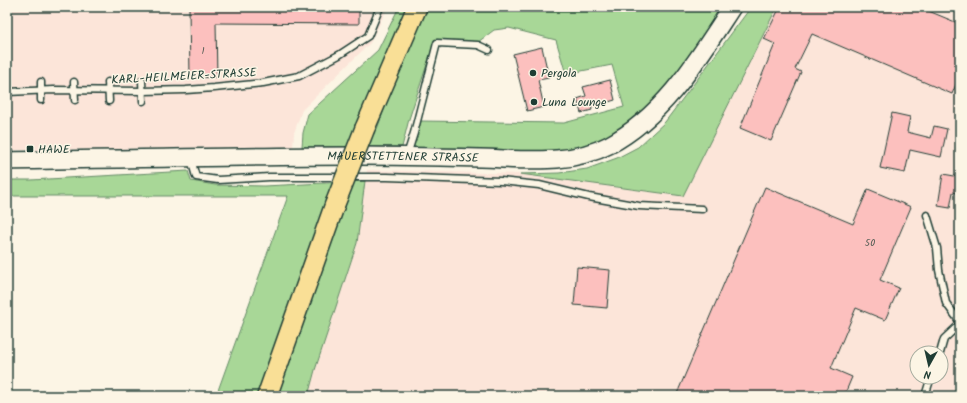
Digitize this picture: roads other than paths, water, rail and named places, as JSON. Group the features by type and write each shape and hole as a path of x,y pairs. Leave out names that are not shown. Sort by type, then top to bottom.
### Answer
{"main road":[{"path":"267,396 335,204 365,128 417,7"},
{"name":"MAUERSTETTENER STRASSE","path":"7,161 341,156 526,160 568,158 590,153 608,145 634,130 657,110 694,65 732,7"}],"lane":[{"name":"KARL-HEILMEIER-STRASSE","path":"7,92 200,89 263,83 298,76 339,55 368,36 380,7"},
{"path":"407,157 437,43 478,45 488,50"},
{"path":"142,81 144,101"},
{"path":"41,82 41,100"},
{"path":"74,82 75,100"},
{"path":"108,82 109,101"},
{"path":"7,83 7,92"},
{"path":"191,158 196,176 218,180 269,177 387,177 501,181 539,185 588,197 639,206 702,209"},
{"path":"927,215 937,248 939,270 946,303 960,323 944,339 942,345"},
{"path":"925,396 928,385"}],"place":[{"name":"Pergola","path":"533,73"},
{"name":"Luna Lounge","path":"534,102"},
{"name":"HAWE","path":"30,149"}]}
